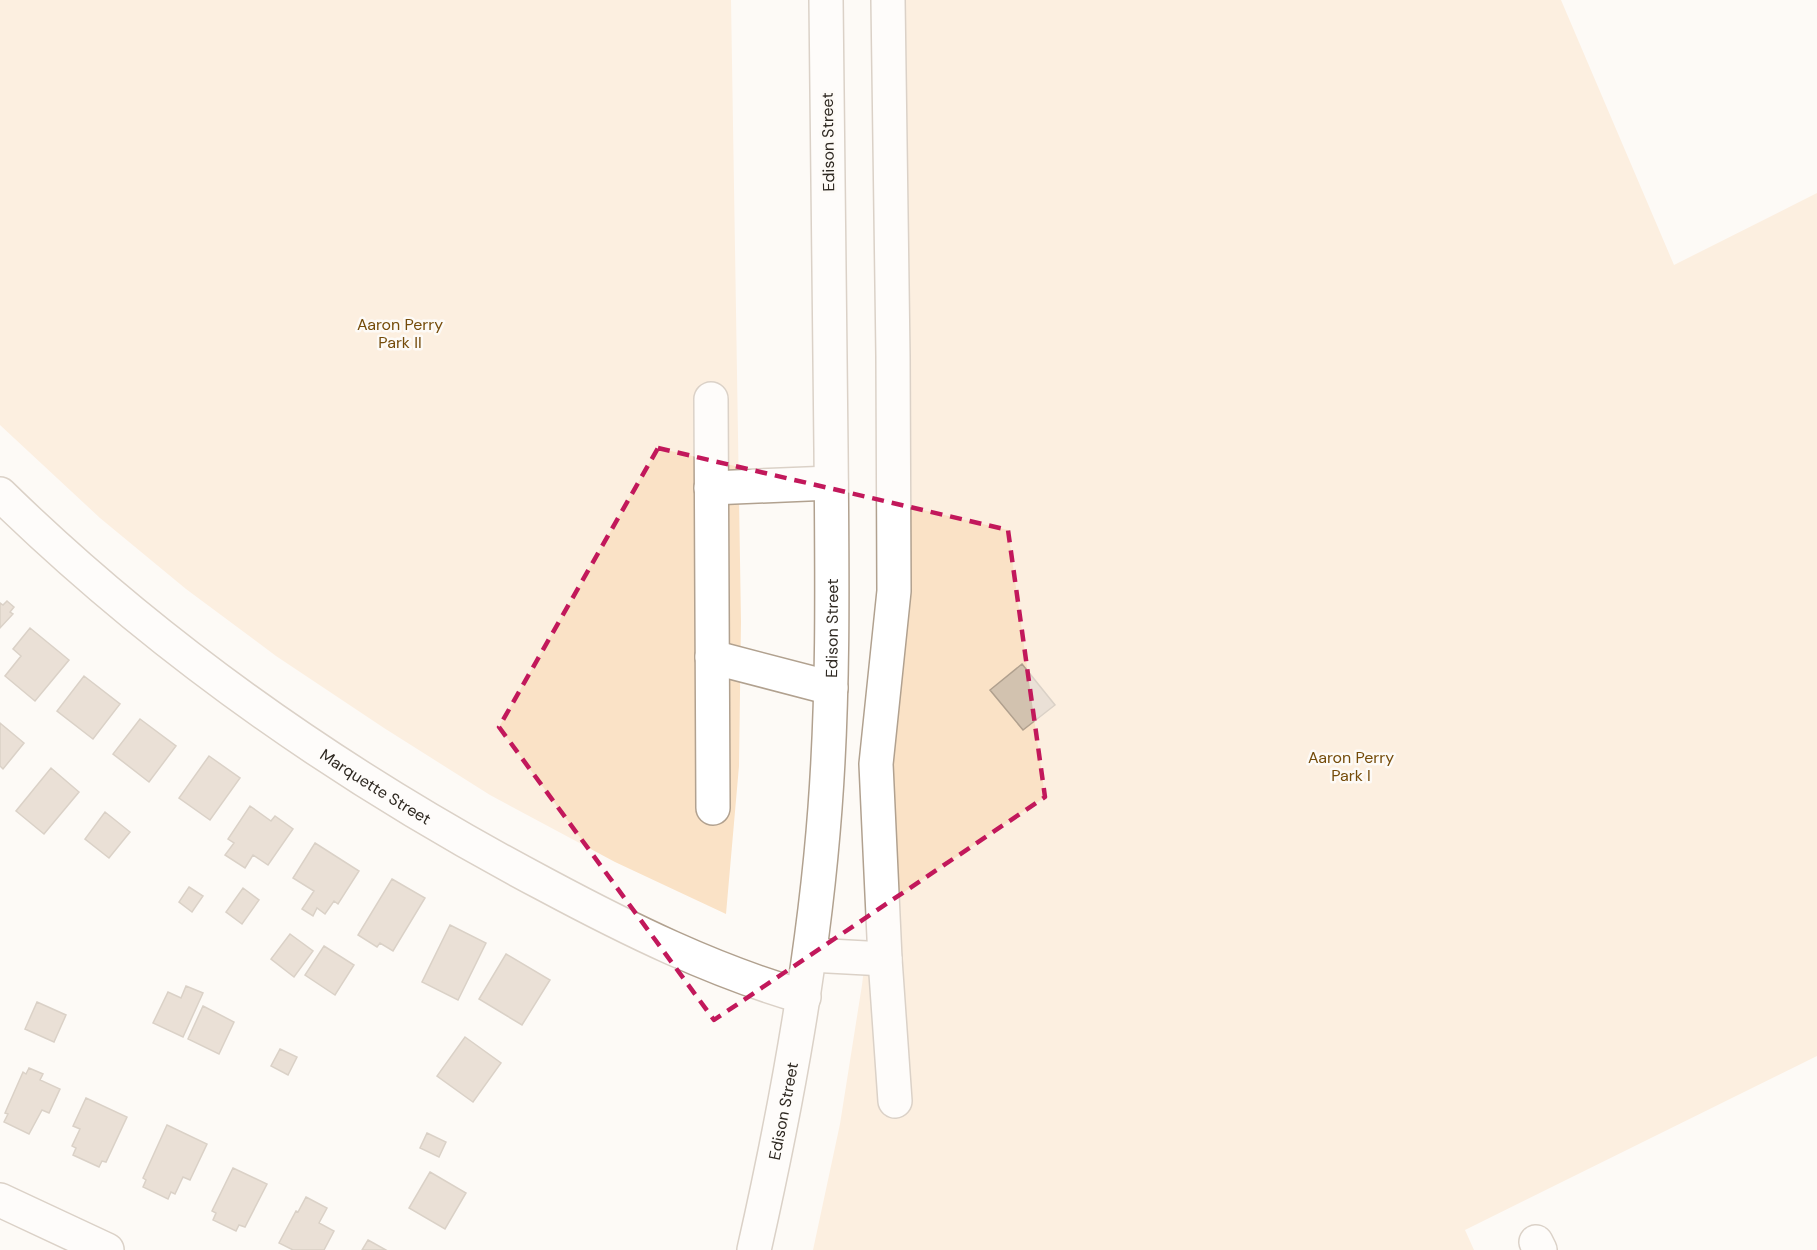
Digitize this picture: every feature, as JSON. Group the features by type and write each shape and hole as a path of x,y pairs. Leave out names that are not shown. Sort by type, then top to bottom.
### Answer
{"street":[{"name":"Edison Street","path":"754,1250 777,1146 804,997 825,808 831,688 826,0"},
{"path":"888,0 894,591 876,764 885,959 895,1101"},
{"path":"711,399 713,808"},
{"path":"711,488 831,483"},
{"name":"Marquette Street","path":"0,494 54,544 162,636 286,728 366,781 491,856 589,908 719,969 761,985 804,997"},
{"path":"712,657 831,688"},
{"path":"810,955 885,959"},
{"path":"0,1200 107,1250"}],"highlighted area":[{"path":"658,448 1008,530 1045,797 714,1020 499,727"}],"green space":[{"name":"Aaron Perry Park II","path":"0,0 731,0 741,622 739,766 726,914 615,862 490,795 276,656 186,589 100,518 0,425"},
{"name":"Aaron Perry Park I","path":"879,0 1561,0 1674,265 1817,193 1817,1056 1465,1230 1474,1250 813,1250 840,1124 862,985 880,837"}],"building":[{"path":"7,601 14,607 10,612 13,614 0,628 0,603 3,605"},
{"path":"30,628 69,660 35,701 5,676 21,656 13,649"},
{"path":"1022,664 1055,705 1023,730 990,690"},
{"path":"84,676 120,704 93,739 57,711"},
{"path":"140,719 176,746 149,782 113,754"},
{"path":"0,723 24,743 3,769 0,766"},
{"path":"209,756 240,778 210,820 179,798"},
{"path":"51,768 79,792 44,834 16,811"},
{"path":"250,806 271,821 275,816 293,829 268,865 253,855 245,868 225,855 234,843 228,839"},
{"path":"105,812 130,832 109,858 85,839"},
{"path":"315,843 359,871 338,904 334,901 325,914 317,908 313,916 302,909 314,891 293,878"},
{"path":"392,879 425,898 393,951 380,943 377,947 358,935"},
{"path":"189,887 203,896 192,912 179,902"},
{"path":"243,888 259,900 242,924 226,912"},
{"path":"450,925 486,943 458,1000 422,982"},
{"path":"290,934 313,951 294,977 271,959"},
{"path":"324,946 354,965 335,995 305,975"},
{"path":"506,954 550,980 522,1025 479,999"},
{"path":"186,986 203,993 183,1037 153,1023 168,992 181,998"},
{"path":"37,1002 66,1015 54,1042 25,1029"},
{"path":"203,1006 234,1022 219,1054 188,1039"},
{"path":"465,1037 501,1063 473,1102 437,1076"},
{"path":"280,1049 297,1057 288,1075 271,1066"},
{"path":"29,1068 43,1074 40,1080 60,1089 49,1113 42,1110 29,1134 4,1122 8,1114 5,1113 23,1072 26,1074"},
{"path":"86,1098 127,1117 106,1162 102,1161 99,1167 73,1155 76,1148 72,1146 80,1129 73,1126"},
{"path":"167,1125 207,1144 190,1180 183,1177 175,1194 171,1192 168,1199 143,1187 146,1180 143,1178"},
{"path":"427,1133 446,1142 439,1157 420,1148"},
{"path":"233,1168 267,1184 245,1227 239,1225 236,1231 213,1220 216,1213 212,1211"},
{"path":"430,1172 466,1193 445,1229 409,1208"},
{"path":"306,1197 327,1208 319,1223 334,1231 324,1250 293,1250 279,1243"},
{"path":"368,1240 386,1250 362,1250"}]}
